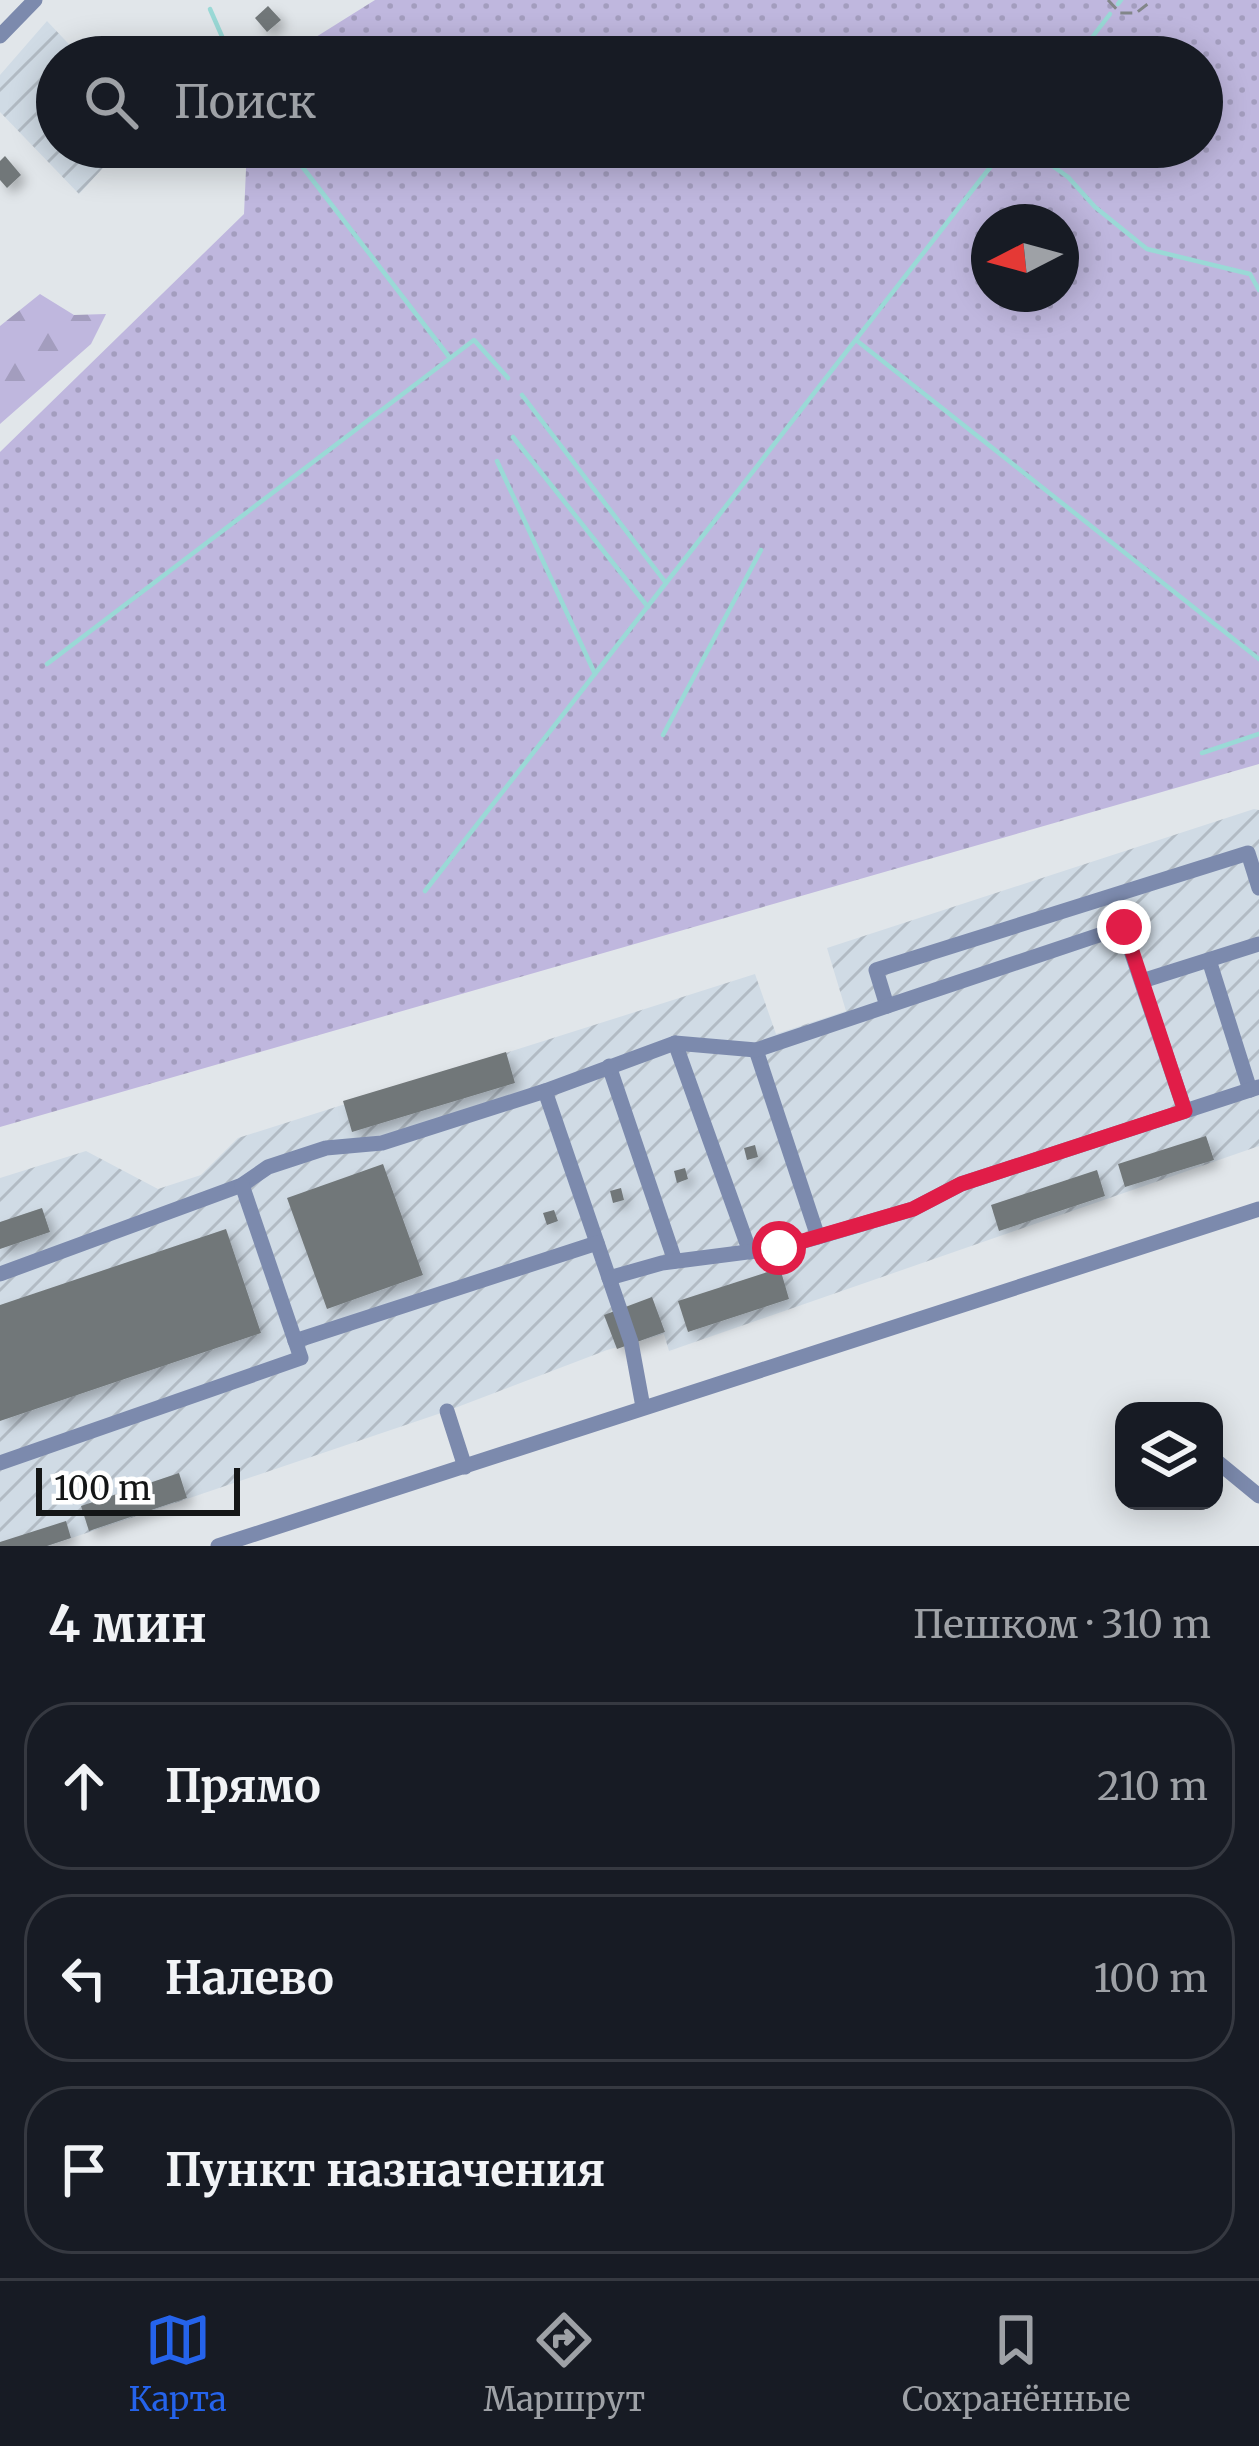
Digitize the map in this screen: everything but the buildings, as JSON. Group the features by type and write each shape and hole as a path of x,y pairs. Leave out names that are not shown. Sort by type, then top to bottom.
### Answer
{"street":[{"path":"0,36 35,0"},
{"path":"887,1006 876,970 1248,853 1259,888"},
{"path":"0,1274 242,1185 268,1167 326,1148 382,1143 545,1091 675,1042 756,1050 1124,927 1185,1111"},
{"path":"1142,981 1259,944"},
{"path":"609,1278 818,1237 913,1209 961,1184 1254,1088 1209,960"},
{"path":"675,1042 750,1252"},
{"path":"756,1050 818,1237"},
{"path":"609,1066 675,1262"},
{"path":"545,1091 631,1342 643,1407"},
{"path":"0,1463 301,1358 242,1185"},
{"path":"218,1546 1259,1209"},
{"path":"295,1341 597,1243"},
{"path":"447,1411 465,1467"},
{"path":"1223,1466 1259,1496"}],"path":[{"path":"1108,0 1120,13 1136,13 1149,3"}],"shaded area":[{"path":"47,21 61,36 36,36 36,149 0,112 0,75"},
{"path":"54,168 103,168 79,194"},
{"path":"1259,810 1259,1146 669,1351 664,1334 607,1350 447,1411 48,1546 0,1546 0,1178 86,1151 158,1189 201,1175 238,1138 755,974 776,1034 846,1011 827,948"}],"green space":[{"path":"375,0 1259,0 1259,764 0,1127 0,452 244,214 246,168 1223,168 1223,36 318,36"},
{"path":"40,294 74,315 106,314 91,344 0,424 0,326"}],"waterway":[{"path":"1118,4 1121,0"},
{"path":"210,9 222,36"},
{"path":"1093,36 1110,14"},
{"path":"303,168 450,358"},
{"path":"522,395 666,583 990,168"},
{"path":"1055,168 1147,249 1250,274 1259,290"},
{"path":"47,664 474,340 508,378"},
{"path":"856,340 1259,659"},
{"path":"513,437 648,607"},
{"path":"497,461 595,674"},
{"path":"663,735 761,550"},
{"path":"425,891 666,583"},
{"path":"1202,753 1259,734"}],"route":[{"path":"779,1248 913,1209 961,1184 1185,1111 1124,927"}]}
